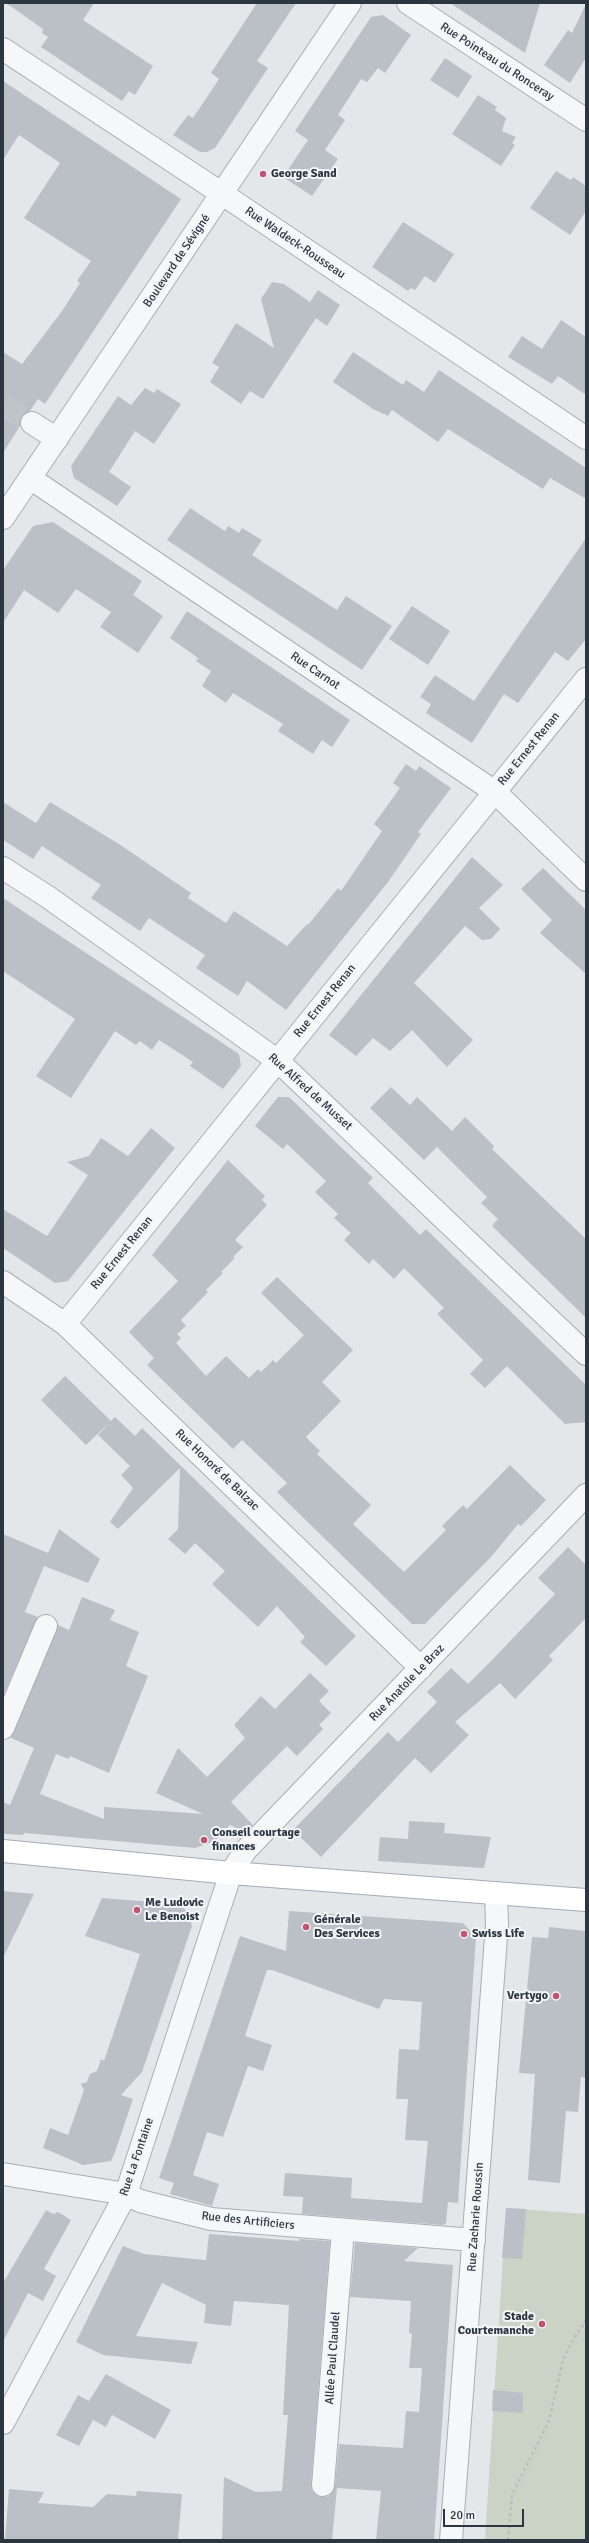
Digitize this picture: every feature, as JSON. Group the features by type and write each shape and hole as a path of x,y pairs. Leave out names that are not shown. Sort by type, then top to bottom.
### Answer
{"main road":[{"path":"3,1852 231,1873 586,1900"}],"street":[{"name":"Boulevard de Sévigné","path":"3,518 350,3"},
{"name":"Rue Pointeau du Ronceray","path":"408,3 586,120"},
{"name":"Rue Waldeck-Rousseau","path":"3,50 222,193 586,438"},
{"path":"32,423 56,439"},
{"name":"Rue Carnot","path":"30,478 495,792 586,880"},
{"name":"Rue Ernest Renan","path":"65,1324 586,678"},
{"name":"Rue Alfred de Musset","path":"3,868 48,897 278,1061 586,1354"},
{"name":"Rue Honoré de Balzac","path":"3,1282 65,1324 421,1668"},
{"name":"Rue Anatole Le Braz","path":"231,1873 252,1843 586,1495"},
{"path":"3,1728 46,1626"},
{"name":"Rue La Fontaine","path":"3,2423 126,2194 231,1873"},
{"name":"Rue Zacharie Roussin","path":"451,2540 497,1932 496,1893"},
{"name":"Rue des Artificiers","path":"3,2174 126,2194 140,2201 211,2220 474,2240"},
{"name":"Allée Paul Claudel","path":"323,2485 342,2230"}],"path":[{"path":"508,2540 512,2495 550,2421 564,2360 572,2342 586,2320"}],"green space":[{"name":"Stade Courtemanche","path":"506,2208 586,2214 586,2540 485,2540"}],"building":[{"path":"6,3 94,3 83,20 153,66 135,95 129,91 122,101 41,47 48,37 42,33 43,29"},
{"path":"257,3 296,3 257,61 268,68 215,148 207,152 200,152 173,135 188,115 193,118 219,79 211,73"},
{"path":"450,3 540,3 525,53"},
{"path":"586,4 586,58 570,83 544,65 568,30 572,33"},
{"path":"383,15 411,35 385,73 378,68 367,82 361,79 338,115 345,120 325,150 338,159 312,196 283,177 308,140 295,131 371,17"},
{"path":"445,58 472,76 458,98 430,80"},
{"path":"3,81 181,199 45,404 38,399 30,411 22,416 20,426 3,453 3,352 22,364 62,311 80,283 77,281 91,261 24,218 60,163 19,135 3,160"},
{"path":"478,95 497,107 495,110 506,118 502,131 516,137 512,143 515,145 501,166 452,134"},
{"path":"556,171 571,180 573,177 586,186 586,211 570,235 530,208"},
{"path":"403,222 454,254 435,283 425,276 415,290 411,288 408,291 372,267"},
{"path":"272,282 284,284 310,302 318,290 340,305 327,326 316,318 263,399 250,391 241,404 210,382 219,367 212,363 236,323 274,348 261,299"},
{"path":"561,320 586,337 586,395 558,376 552,384 508,357 522,336 542,349"},
{"path":"353,352 403,385 406,380 424,392 439,370 586,468 586,499 550,478 543,489 448,429 438,442 392,410 388,416 373,409 333,382"},
{"path":"145,388 154,393 157,389 181,404 154,444 135,431 109,472 131,487 117,506 74,478 71,466 118,396 131,405"},
{"path":"190,508 225,531 228,526 239,533 242,528 262,540 252,555 337,610 346,596 392,626 362,670 167,540"},
{"path":"53,522 142,581 133,595 163,616 138,653 100,627 111,612 76,589 58,613 24,590 3,623 3,570 33,526"},
{"path":"586,538 586,639 568,661 555,652 518,703 504,694 472,743 426,713 431,704 420,697 435,675 474,701"},
{"path":"412,606 450,631 428,665 389,639"},
{"path":"187,611 350,720 332,747 322,740 313,754 278,731 283,724 233,693 226,703 202,686 211,671 196,661 198,658 170,638"},
{"path":"406,764 416,771 419,766 451,788 418,832 421,834 388,882 286,1010 247,981 238,996 196,968 205,955 149,918 140,931 91,898 101,885 42,846 33,859 3,840 3,802 36,823 50,802 119,844 191,893 188,898 226,923 234,911 287,946 307,924 308,925 338,888 341,891 382,831 374,824 400,788 393,783"},
{"path":"472,857 503,885 479,908 500,929 491,939 482,940 465,926 414,983 473,1040 447,1067 412,1030 390,1051 373,1038 356,1056 329,1035"},
{"path":"543,868 586,910 586,974 540,933 552,920 521,889"},
{"path":"3,898 239,1054 241,1066 223,1089 190,1066 193,1062 159,1040 152,1050 140,1041 136,1045 115,1031 71,1098 36,1076 75,1019 3,971"},
{"path":"391,1087 410,1105 417,1097 452,1131 465,1117 494,1146 492,1149 586,1239 586,1318 492,1226 498,1219 481,1203 487,1197 437,1147 424,1160 370,1108"},
{"path":"278,1097 289,1097 373,1178 368,1183 420,1235 426,1229 586,1385 586,1422 565,1424 507,1366 485,1388 470,1374 483,1360 437,1314 444,1308 404,1268 394,1279 373,1259 369,1264 344,1240 351,1233 334,1218 338,1214 315,1192 326,1181 287,1144 283,1149 255,1126"},
{"path":"151,1128 175,1148 68,1281 55,1283 3,1248 3,1209 47,1236 88,1175 67,1162 89,1156 101,1138 128,1156"},
{"path":"228,1160 265,1196 262,1200 267,1205 235,1240 243,1247 233,1257 235,1258 206,1290 208,1292 181,1320 186,1326 177,1334 181,1338 176,1343 206,1376 226,1356 249,1378 258,1369 261,1372 273,1360 276,1363 304,1335 261,1293 277,1277 353,1350 322,1382 341,1401 306,1437 320,1451 317,1454 371,1505 353,1524 404,1572 446,1530 442,1526 463,1505 467,1509 510,1465 546,1500 521,1526 518,1524 491,1557 425,1624 412,1624 277,1492 287,1483 242,1440 233,1449 147,1365 154,1358 129,1332 178,1281 152,1255"},
{"path":"65,1376 111,1421 115,1417 135,1436 142,1428 356,1636 326,1666 300,1642 305,1637 277,1606 258,1627 212,1584 225,1571 195,1543 185,1554 168,1539 178,1529 180,1468 118,1529 110,1522 133,1488 121,1475 130,1466 98,1435 110,1422 86,1445 41,1400"},
{"path":"59,1529 100,1559 88,1583 44,1566 25,1612 38,1617 3,1696 3,1534 48,1553"},
{"path":"568,1547 586,1565 586,1618 549,1656 553,1660 515,1699 500,1683 455,1722 469,1735 431,1773 415,1758 321,1857 293,1830 388,1732 398,1742 437,1702 427,1692 451,1668 468,1684 494,1658 555,1594 538,1578"},
{"path":"82,1597 115,1610 110,1620 139,1632 126,1666 148,1676 109,1773 70,1756 69,1759 56,1754 40,1794 104,1819 104,1807 203,1814 156,1793 178,1748 207,1777 245,1738 234,1725 261,1696 275,1709 310,1673 329,1691 319,1701 331,1713 319,1725 323,1729 297,1756 287,1746 231,1802 253,1825 246,1832 230,1825 215,1841 195,1848 24,1833 23,1835 3,1834 3,1802 10,1805 34,1748 11,1738 58,1625 69,1630"},
{"path":"409,1821 445,1823 444,1833 491,1837 484,1868 378,1861 380,1837 408,1839"},
{"path":"3,1891 34,1894 3,1958"},
{"path":"102,1898 178,1904 188,1912 192,1926 142,2072 121,2095 133,2099 111,2161 83,2165 43,2148 50,2128 68,2135 84,2090 81,2084 87,2082 90,2074 97,2071 101,2059 104,2061 140,1954 85,1936"},
{"path":"289,1911 463,1923 476,1937 458,2203 448,2202 446,2223 443,2225 302,2214 303,2197 283,2196 285,2173 352,2178 351,2198 422,2203 428,2141 405,2140 408,2099 396,2099 399,2049 419,2050 422,2002 384,1999 379,2009 272,1970 267,1970 245,2036 272,2045 263,2071 248,2066 223,2137 207,2132 193,2175 219,2184 212,2206 170,2194 174,2183 159,2178 240,1936 286,1951"},
{"name":"Vertygo","path":"549,1927 586,1931 585,2078 581,2077 578,2112 566,2111 560,2183 528,2180 535,2074 519,2073 532,1937 548,1938"},
{"path":"506,2208 526,2209 522,2259 502,2258"},
{"path":"46,2210 53,2214 58,2212 71,2220 44,2269 56,2276 43,2301 28,2293 3,2342 3,2283"},
{"path":"209,2234 299,2241 299,2239 330,2241 311,2484 312,2491 322,2497 329,2496 335,2486 339,2444 403,2448 406,2411 419,2412 422,2368 409,2368 412,2334 409,2333 411,2301 350,2297 355,2243 418,2248 404,2261 453,2265 434,2540 376,2540 381,2491 337,2488 332,2540 222,2540 224,2477 256,2492 282,2491 288,2415 283,2415 289,2305 234,2301 231,2326 204,2323 206,2305 162,2283 136,2336 198,2342 191,2364 103,2355 76,2342 123,2246 144,2254 206,2260"},
{"path":"106,2374 171,2410 155,2439 112,2415 106,2427 93,2420 79,2446 56,2435 78,2395 89,2401"},
{"path":"493,2390 523,2393 523,2413 492,2411"},
{"path":"9,2489 44,2492 38,2503 93,2507 107,2494 136,2496 137,2491 182,2494 178,2540 5,2540"}],"tunnel":[{"path":"3,405 32,423"}],"place":[{"name":"George Sand","path":"263,174"},
{"name":"Conseil courtage finances","path":"204,1840"},
{"name":"Me Ludovic Le Benoist","path":"137,1910"},
{"name":"Générale Des Services","path":"306,1927"},
{"name":"Swiss Life","path":"464,1934"},
{"name":"Vertygo","path":"556,1996"},
{"name":"Stade Courtemanche","path":"542,2324"}]}
